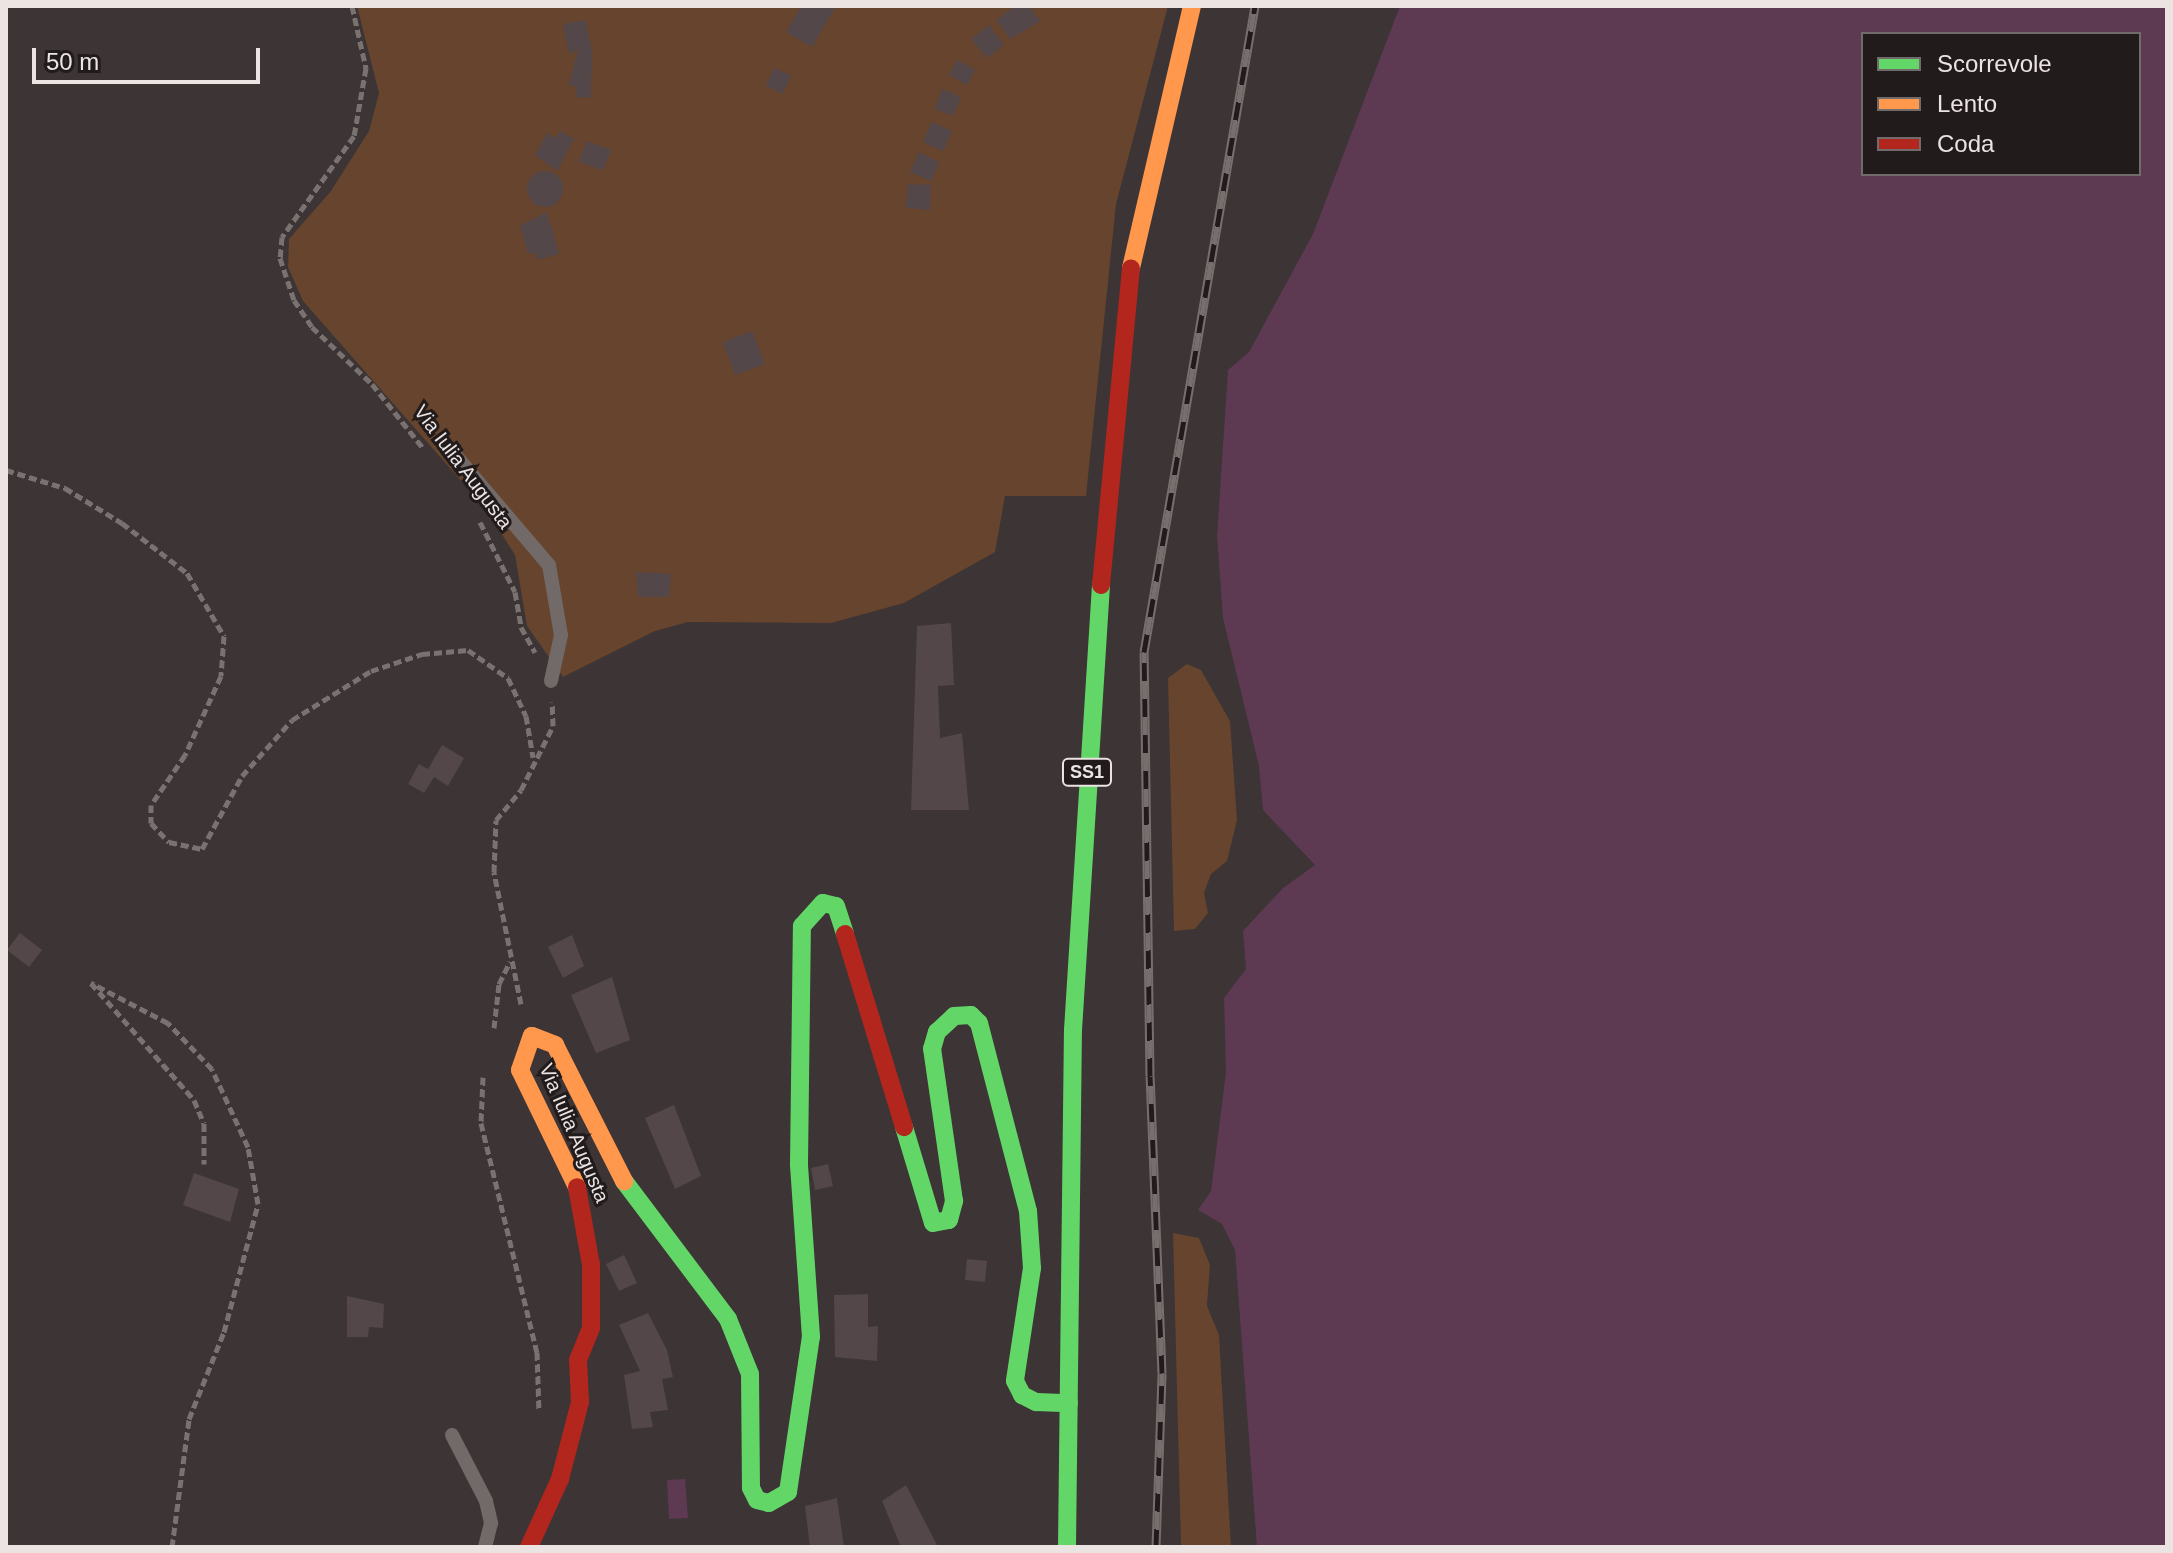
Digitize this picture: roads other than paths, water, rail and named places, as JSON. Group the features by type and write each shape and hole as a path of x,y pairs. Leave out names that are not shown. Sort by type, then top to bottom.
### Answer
{"street":[{"name":"SS1","path":"1067,1547 1077,929 1119,367 1128,283 1192,6"},
{"name":"Via Iulia Augusta","path":"529,1547 560,1479 580,1402 578,1360 591,1328 591,1265 580,1194 520,1061 532,1036 555,1045 609,1161 728,1319 750,1374 751,1488 757,1500 778,1502 794,1473 811,1337 799,1164 802,926 816,907 836,906 933,1223 949,1220 954,1201 932,1049 937,1032 954,1016 971,1015 979,1023 1028,1211 1032,1268 1015,1381 1036,1402 1069,1403"}],"lane":[{"path":"445,443 549,565 561,635 551,681"},
{"path":"452,1435 486,1501 491,1523 485,1547"}],"railway":[{"path":"1156,1547 1162,1373 1150,1076 1144,652 1255,6"}]}
